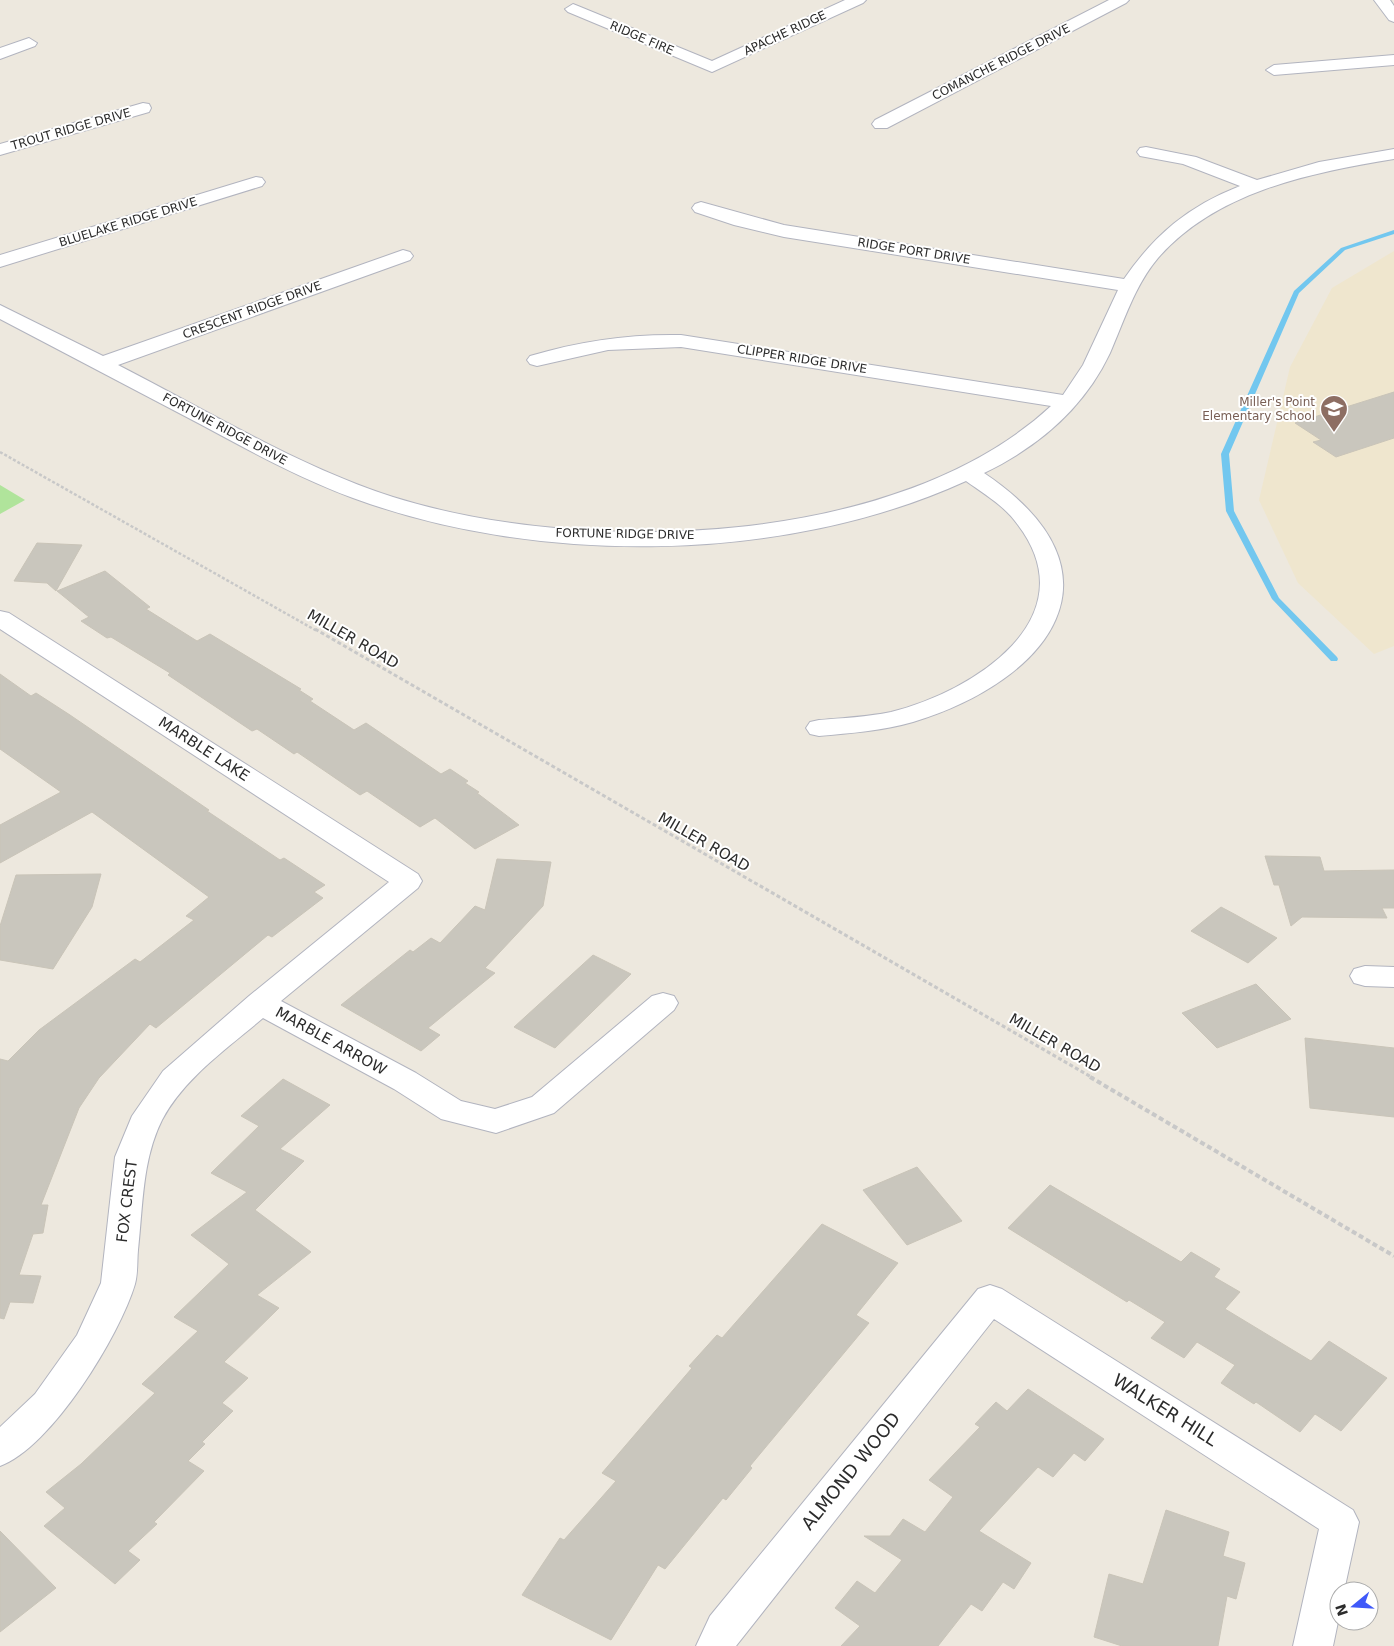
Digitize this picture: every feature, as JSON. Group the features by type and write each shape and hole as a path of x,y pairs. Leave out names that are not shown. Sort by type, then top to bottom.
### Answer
{"street":[{"name":"RIDGE FIRE","path":"594,0 573,9 712,67"},
{"name":"APACHE RIDGE","path":"712,67 858,0"},
{"name":"COMANCHE RIDGE DRIVE","path":"881,124 1121,0"},
{"path":"1382,0 1394,17"},
{"path":"0,54 29,42"},
{"path":"1274,70 1394,60"},
{"name":"TROUT RIDGE DRIVE","path":"0,150 143,108"},
{"path":"1146,152 1169,154 1187,159 1258,187"},
{"name":"FORTUNE RIDGE DRIVE","path":"0,311 298,467 337,485 425,514 521,531 573,536 645,537 759,530 865,510 914,496 993,461 1026,440 1052,418 1078,390 1089,372 1129,286 1149,254 1177,229 1209,209 1258,187 1330,165 1394,154"},
{"name":"BLUELAKE RIDGE DRIVE","path":"0,261 256,182"},
{"name":"RIDGE PORT DRIVE","path":"701,208 741,221 784,231 1129,286"},
{"name":"CRESCENT RIDGE DRIVE","path":"101,364 403,256"},
{"name":"CLIPPER RIDGE DRIVE","path":"537,360 602,344 641,340 681,340 1067,402"},
{"path":"819,728 867,724 912,714 975,686 1003,669 1019,655 1042,625 1049,610 1053,578 1045,548 1037,533 1013,505 967,472"},
{"name":"MARBLE LAKE","path":"0,618 408,881"},
{"name":"FOX CREST","path":"0,1450 48,1405 91,1343 118,1282 131,1157 148,1116 174,1079 260,1003 408,881"},
{"path":"1365,976 1394,978"},
{"name":"MARBLE ARROW","path":"260,1003 401,1080 452,1111 496,1121 543,1105 663,1003"},
{"name":"WALKER HILL","path":"990,1299 1340,1522 1313,1646"},
{"name":"ALMOND WOOD","path":"716,1646 724,1629 990,1299"}],"path":[{"name":"MILLER ROAD","path":"0,452 125,521 936,986 1394,1256"}],"shaded area":[{"name":"Miller's Point Elementary School","path":"1394,251 1394,646 1374,654 1298,583 1259,500 1290,367 1332,288"}],"green space":[{"path":"0,485 25,500 0,514"}],"building":[{"path":"1394,392 1394,438 1336,457 1313,442 1321,440 1295,423"},
{"path":"37,543 82,545 56,591 47,583 14,581"},
{"path":"105,571 150,607 146,609 197,641 210,634 301,689 299,690 313,699 310,701 354,730 366,723 441,774 450,769 468,781 465,783 519,825 475,849 435,818 420,827 367,791 360,795 297,752 294,754 257,729 252,731 168,675 170,673 111,637 107,638 81,621 89,617 57,591"},
{"path":"0,674 31,696 36,693 70,715 280,860 284,858 325,885 314,892 323,898 272,937 268,935 156,1028 150,1024 99,1078 79,1108 41,1205 48,1205 43,1233 33,1234 19,1275 41,1276 33,1303 10,1302 4,1319 0,1318 0,1059 8,1061 39,1030 135,959 140,962 194,920 186,916 209,897 92,812 0,863 0,825 61,792 0,749"},
{"path":"1265,856 1320,857 1324,871 1394,870 1394,908 1382,908 1387,918 1302,917 1291,926 1279,885 1274,885"},
{"path":"497,859 551,862 543,906 485,968 495,973 428,1028 440,1035 421,1051 341,1005 410,950 413,952 431,938 440,943 475,906 485,910"},
{"path":"101,874 92,907 53,969 0,960 0,926 16,875"},
{"path":"1221,907 1277,938 1248,963 1191,931"},
{"path":"593,955 631,974 555,1048 514,1027"},
{"path":"1256,984 1291,1019 1217,1048 1182,1013"},
{"path":"1305,1038 1394,1048 1394,1117 1310,1108"},
{"path":"283,1079 330,1105 280,1149 304,1161 255,1210 311,1252 257,1295 279,1308 224,1362 248,1378 222,1403 233,1411 202,1442 205,1444 188,1461 204,1471 154,1522 157,1524 128,1551 140,1560 115,1584 44,1526 65,1508 46,1492 81,1464 155,1393 142,1384 198,1331 174,1317 229,1264 191,1235 247,1192 211,1173 259,1126 241,1116"},
{"path":"917,1167 962,1221 907,1245 863,1190"},
{"path":"1050,1185 1181,1262 1191,1252 1220,1269 1214,1277 1240,1292 1225,1309 1311,1361 1329,1341 1387,1378 1341,1431 1315,1414 1300,1432 1256,1402 1254,1404 1221,1383 1235,1365 1197,1342 1184,1358 1151,1338 1165,1322 1129,1300 1127,1302 1008,1228"},
{"path":"822,1224 898,1263 856,1315 869,1323 750,1466 752,1468 726,1500 723,1498 665,1569 658,1565 611,1640 522,1595 560,1538 564,1540 616,1481 602,1473 692,1368 689,1366 717,1335 722,1338"},
{"path":"1028,1389 1104,1439 1085,1461 1074,1453 1053,1477 1038,1467 979,1531 1031,1563 1014,1589 1003,1582 982,1611 971,1604 938,1646 841,1646 860,1626 835,1608 857,1581 875,1593 902,1560 864,1536 890,1536 903,1519 925,1532 953,1497 929,1480 980,1427 975,1424 996,1402 1007,1411"},
{"path":"1166,1510 1229,1532 1223,1556 1245,1563 1236,1599 1227,1596 1218,1646 1122,1646 1094,1637 1109,1574 1143,1584"},
{"path":"0,1531 56,1588 0,1632"}],"waterway":[{"path":"1334,659 1276,599 1230,511 1225,454 1296,292 1343,249 1394,232"}],"place":[{"name":"Miller's Point Elementary School","path":"1334,433"}]}
